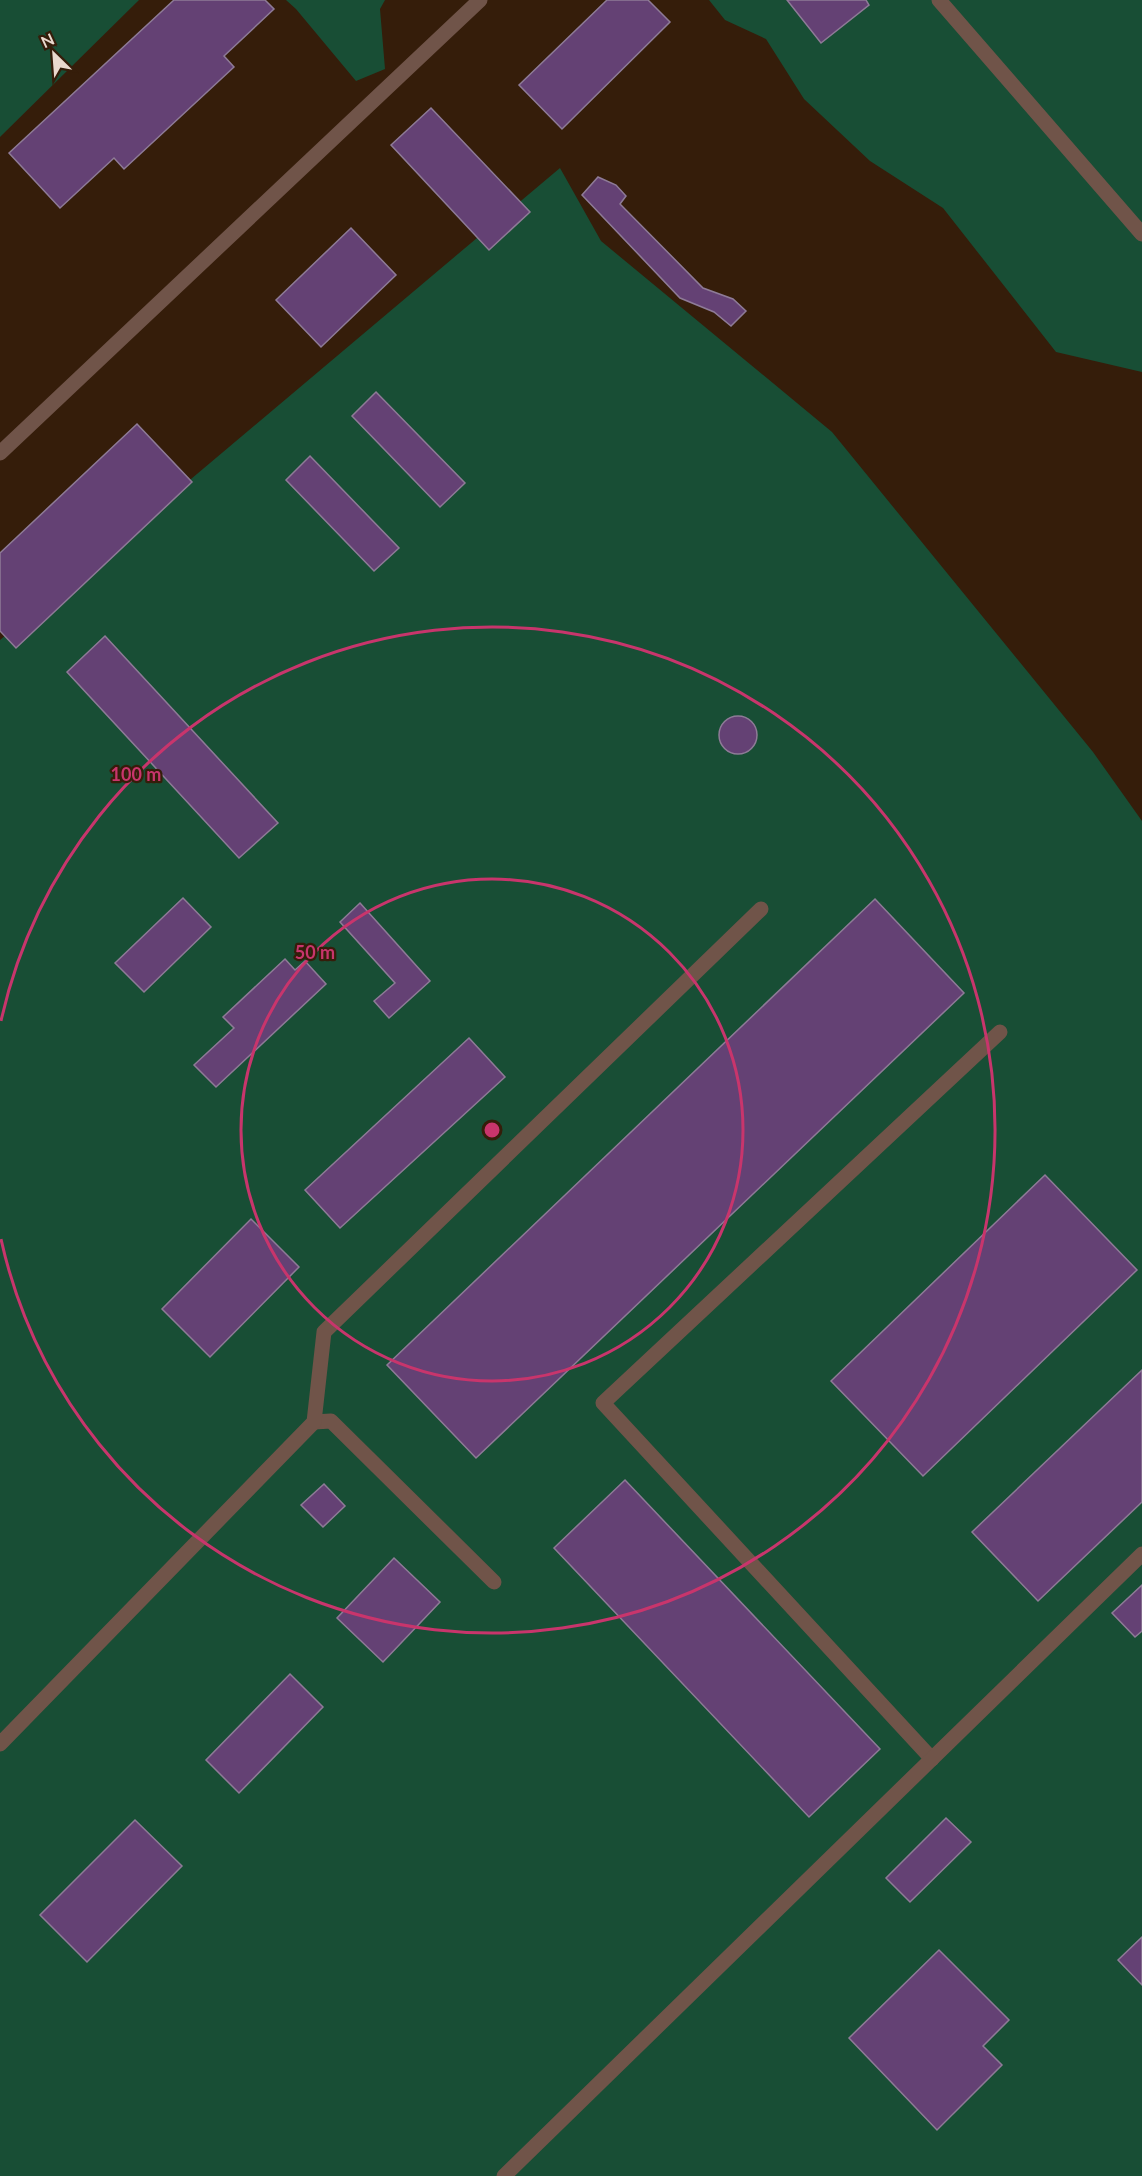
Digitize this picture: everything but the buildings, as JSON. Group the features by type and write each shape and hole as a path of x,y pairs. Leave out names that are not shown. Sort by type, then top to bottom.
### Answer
{"lane":[{"path":"0,453 480,0"},
{"path":"939,0 1142,234"},
{"path":"0,1744 314,1422 324,1332 761,909"},
{"path":"932,1759 603,1403 1000,1032"},
{"path":"314,1422 331,1420 494,1582"},
{"path":"504,2176 1142,1554"}],"green space":[{"path":"0,0 139,0 0,137"},
{"path":"286,0 385,0 380,9 385,69 356,81"},
{"path":"709,0 1142,0 1142,372 1056,352 943,208 870,161 804,99 766,39 725,20"},
{"path":"560,168 601,241 832,432 1093,752 1142,821 1142,2176 0,2176 0,640"}]}
